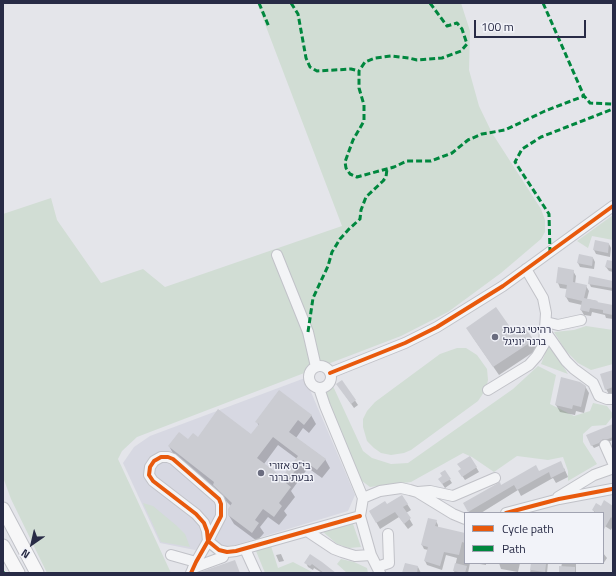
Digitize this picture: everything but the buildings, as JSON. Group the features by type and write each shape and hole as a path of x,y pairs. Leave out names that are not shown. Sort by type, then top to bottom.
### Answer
{"main road":[{"path":"3,509 37,573"},
{"path":"3,546 18,573"}],"street":[{"path":"330,373 406,343 436,327 503,286 613,206"},
{"path":"277,255 308,332 316,367"},
{"path":"488,390 529,365 537,356 544,344 546,313 543,298 526,269"},
{"path":"545,326 581,320"},
{"path":"545,326 566,361 592,382 599,396 607,399 613,399"},
{"path":"316,367 325,367 330,373 330,380 326,386 319,388 313,385 309,380 310,372 316,367"},
{"path":"319,388 324,406 363,498 360,516 371,555 378,570 388,563 388,534"},
{"path":"605,444 612,467"},
{"path":"193,568 208,541 220,516 221,509 219,499 173,459 161,457 154,461 150,468 149,475 153,481 196,514 204,523 208,541 219,550 236,552 360,516"},
{"path":"510,512 553,500 612,489 606,479 606,475 612,467"},
{"path":"553,500 594,475 612,467"},
{"path":"363,498 380,491 401,488 417,492 430,492 453,496 495,478"},
{"path":"417,492 453,514 464,519"},
{"path":"307,531 334,549 355,556 371,555"},
{"path":"245,549 256,573"},
{"path":"171,555 193,568"},
{"path":"193,568 223,557"}],"shaded area":[{"path":"257,3 461,3 470,31 469,70 479,106 492,133 541,209 545,220 545,232 541,239 501,273 448,312 401,336 137,437 122,451 118,459 171,573 47,573 11,499 3,477 3,214 51,198 57,220 101,283 143,269 165,287 342,226"},
{"path":"613,215 613,240 592,236 588,248 577,241"},
{"path":"586,326 613,330 613,364 591,370 578,363 565,350 554,332 574,330"},
{"path":"548,346 554,351 568,374 541,364"},
{"path":"457,348 466,348 477,355 487,369 488,380 486,389 478,401 411,450 404,453 391,455 381,453 374,448 367,441 363,427 363,419 367,411 375,402 440,354"},
{"path":"538,366 556,375 550,404 574,416 590,411 593,403 607,406 613,414 606,425 592,426 583,434 583,442 597,464 568,481 568,471 563,457 548,460 517,456 494,472 472,457 463,453 411,482 370,487 362,481 328,407 324,390 328,389 332,384 363,451 372,458 391,464 408,463 513,389"},
{"path":"305,378 355,495 348,511 235,545 195,550 160,543 123,463 134,447 150,436"},
{"path":"143,503 153,506 177,526 185,534 190,547 161,542"},
{"path":"353,524 361,547 349,548 337,544 322,531"},
{"path":"271,546 278,568 293,562 314,573 265,573 256,551"},
{"path":"341,559 354,562 367,568 368,573 347,573 337,564"}],"marked path":[{"path":"259,3 269,27"},
{"path":"291,3 298,14 306,58 310,67 317,71 351,69 359,71"},
{"path":"430,3 447,26 457,23 462,29 467,44 461,51 442,58 417,60 391,56 375,58 365,62 359,71 359,88 364,105 364,121 353,140 345,162 346,168 350,174 357,177 394,167 407,161 431,161 452,153 468,140 482,134 505,130 545,111 584,96"},
{"path":"543,3 584,96 590,103 613,104"},
{"path":"550,253 549,214 515,162 522,149 541,137 613,109"},
{"path":"308,332 313,298 328,266 332,252 340,239 360,219 361,210 366,197 383,181 386,177 387,169"}],"cycle path":[{"path":"330,373 405,343 437,327 503,286 613,206"},
{"path":"191,573 196,562 208,541 221,516 221,504 219,499 173,459 161,457 154,461 150,467 149,475 153,481 196,514 204,523 208,541 219,550 227,552 236,551 360,516"},
{"path":"510,512 559,499 612,489"}],"place":[{"name":"רהיטי גבעת ברנר יוניגל","path":"495,337"},
{"name":"בי\"ס אזורי גבעת ברנר","path":"261,473"}]}
